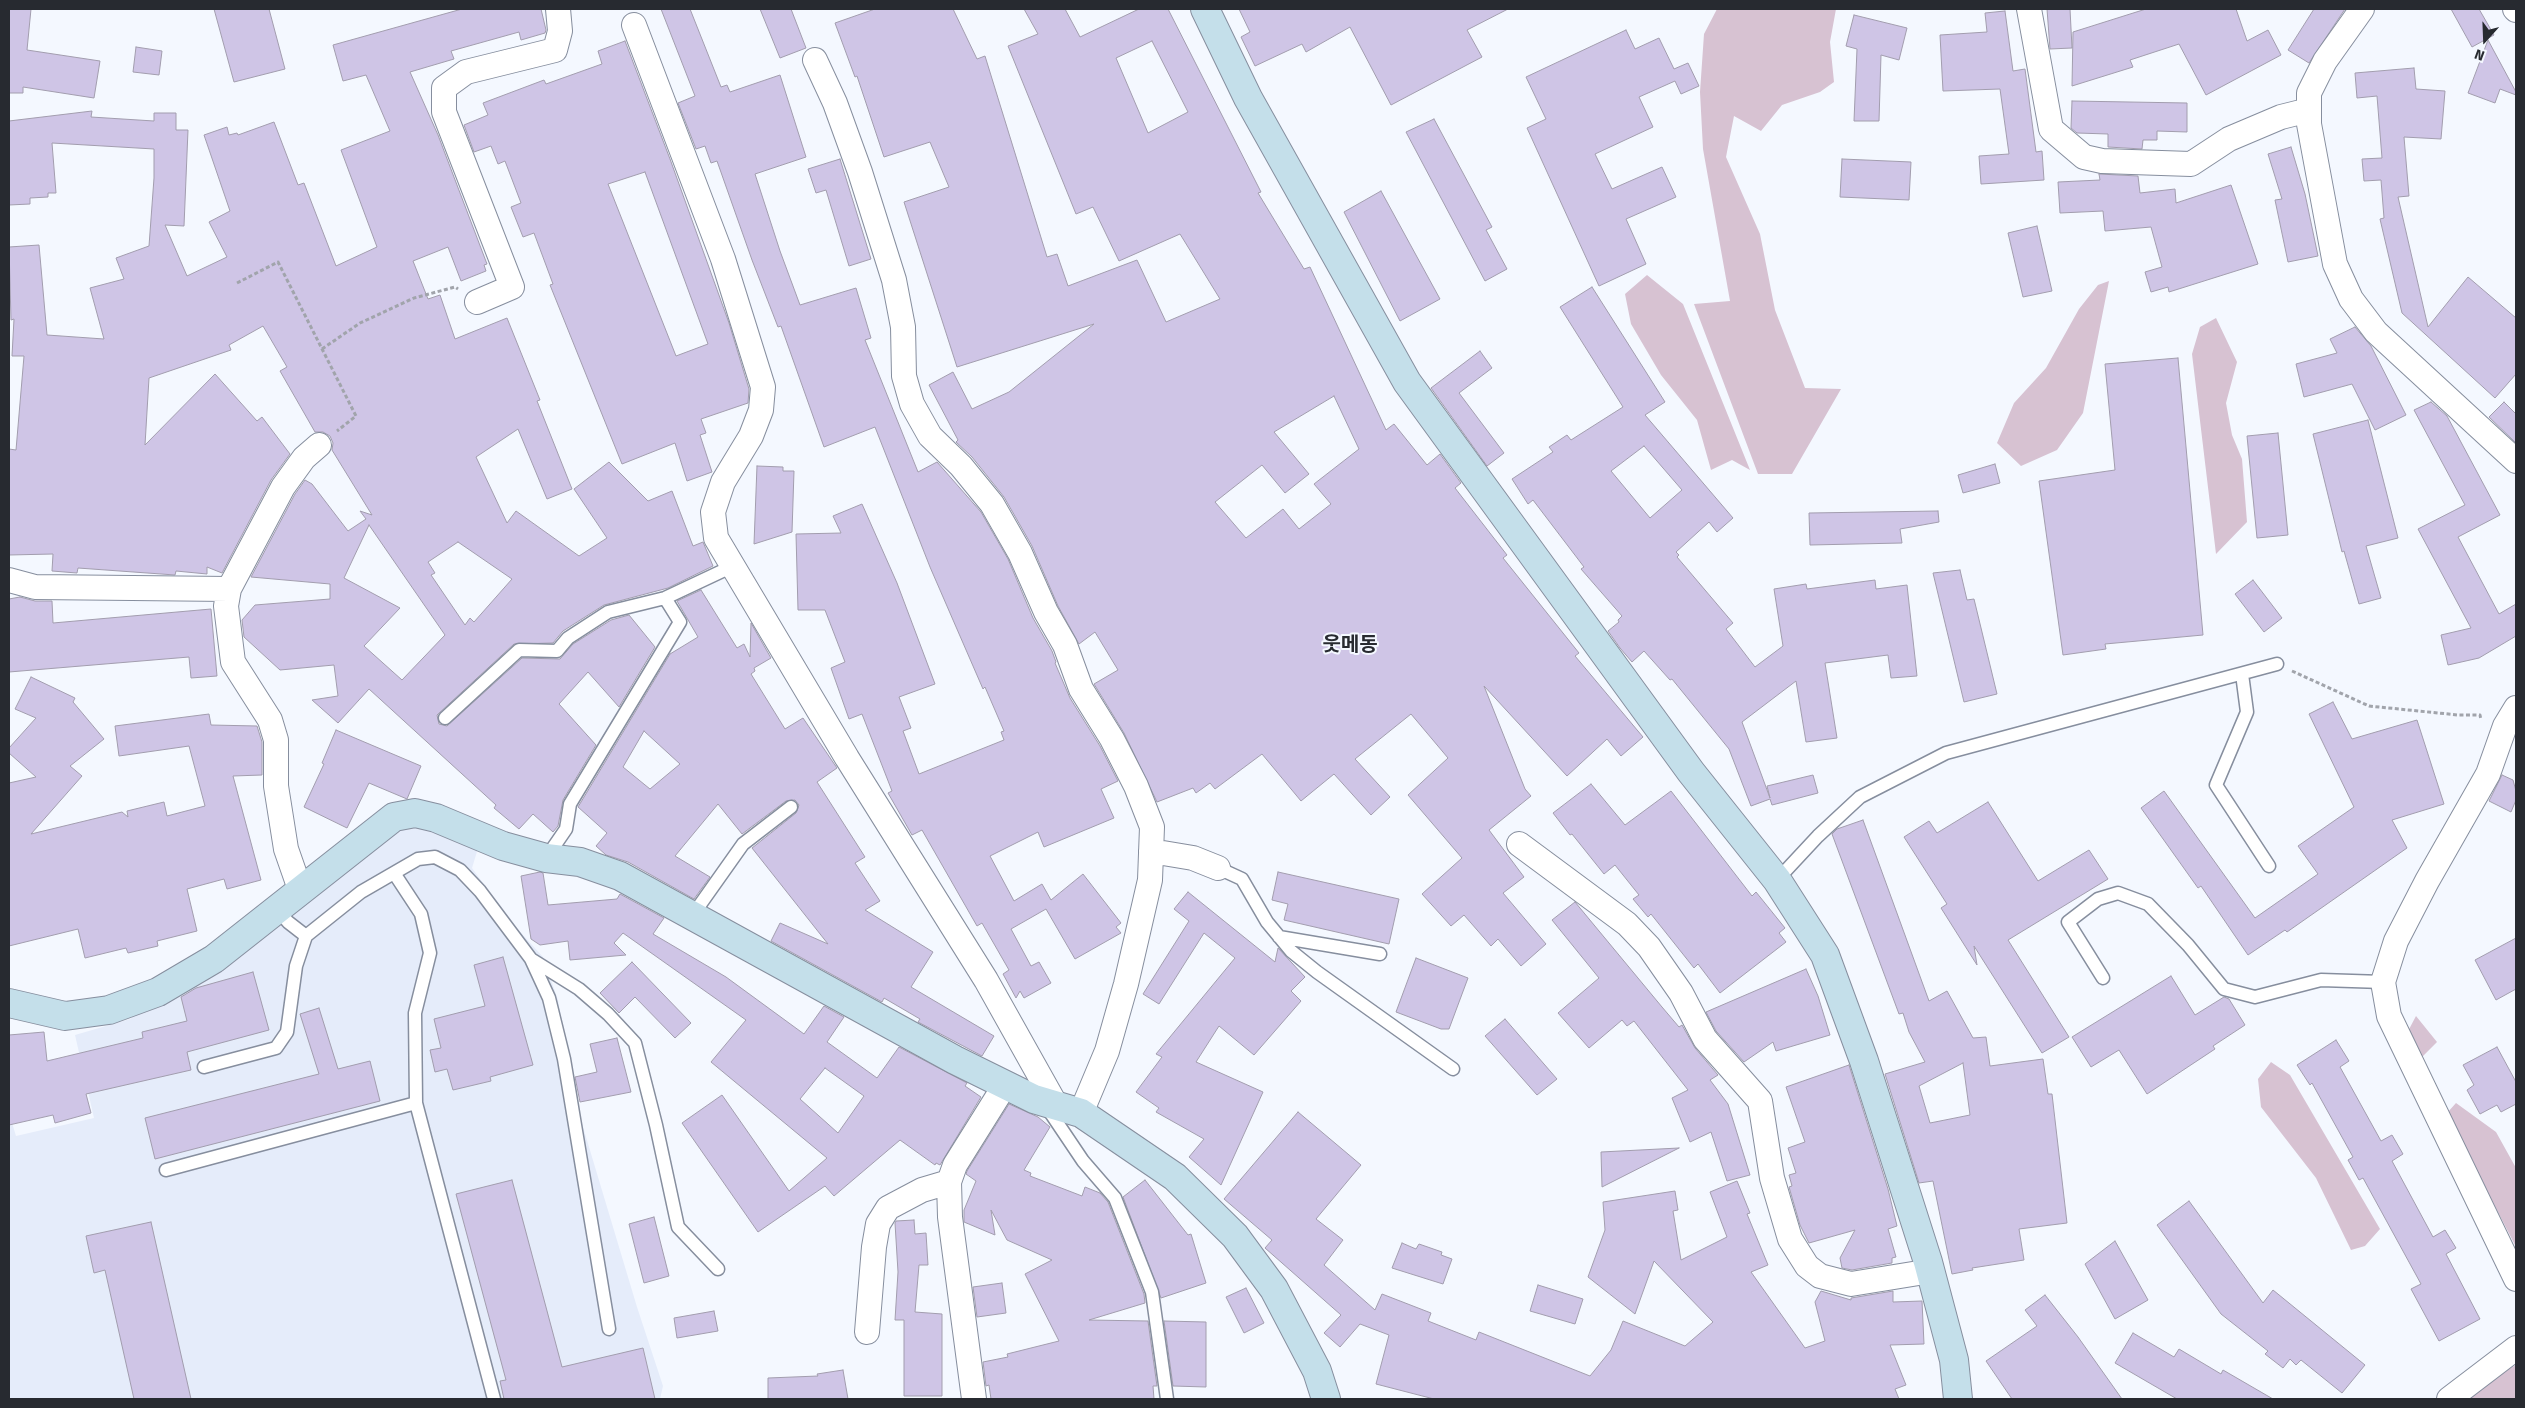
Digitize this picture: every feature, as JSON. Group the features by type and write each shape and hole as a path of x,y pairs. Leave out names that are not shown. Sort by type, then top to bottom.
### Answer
{"street":[{"path":"477,302 512,287 444,112 444,88 466,72 555,50 560,32 558,9"},
{"path":"1205,9 1248,98 1407,382 1691,772 1777,880 1825,955 1864,1061 1931,1271 1954,1360 1958,1399"},
{"path":"2029,9 2051,129 2084,158 2102,161 2190,164 2229,139 2281,117 2309,110"},
{"path":"2362,9 2325,61 2309,93 2308,124 2334,264 2351,298 2376,332 2516,461"},
{"path":"634,25 723,259 763,387 761,410 751,436 723,482 713,512 716,538 847,758 986,980 1060,1107"},
{"path":"815,60 835,103 854,155 894,280 903,327 904,376 912,404 930,436 960,466 992,504 1020,553 1046,612 1065,645 1080,689 1112,739 1136,786 1152,827 1150,880 1108,1051 1060,1107"},
{"path":"301,892 286,849 276,786 276,740 270,720 233,662 226,606 229,589 283,487 304,458 319,445"},
{"path":"9,580 35,587 229,589"},
{"path":"2516,708 2505,726 2488,774 2396,941 2383,982 2389,1016 2516,1279"},
{"path":"9,1003 65,1016 109,1010 158,992 214,959 394,817 414,814 436,818 503,846 546,858 580,862 620,876 954,1060 1005,1085 1060,1107 1175,1177 1236,1236 1274,1289 1317,1371 1326,1399"},
{"path":"1518,844 1626,924 1649,947 1681,993 1705,1039 1760,1102 1772,1178 1790,1239 1807,1266 1820,1276 1851,1284 1931,1271"},
{"path":"1151,850 1193,858 1218,868"},
{"path":"974,1399 950,1217 949,1182 955,1165 1005,1085"},
{"path":"867,1332 874,1247 878,1224 888,1208 922,1190 949,1182"},
{"path":"2449,1399 2516,1348"}],"lane":[{"path":"445,718 519,650 557,651 568,638 608,612 665,598 733,566"},
{"path":"546,858 566,829 570,804 680,622 665,598"},
{"path":"1777,880 1818,836 1860,797 1946,753 2277,664"},
{"path":"2242,674 2247,712 2216,785 2268,866"},
{"path":"692,916 743,844 791,807"},
{"path":"204,1066 276,1048 286,1032 296,966 306,936 361,892 418,859 435,857 460,870 480,891 531,959 549,998 564,1060 609,1330"},
{"path":"1218,868 1242,879 1267,922 1291,951 1317,972 1454,1069"},
{"path":"394,873 421,914 430,953 415,1013 416,1103 494,1399"},
{"path":"2103,978 2068,922 2098,899 2118,893 2148,904 2188,944 2224,988 2255,997 2320,980 2383,982"},
{"path":"278,910 288,922 306,936"},
{"path":"1279,937 1380,954"},
{"path":"531,959 579,989 608,1014 635,1043 656,1125 678,1227 718,1269"},
{"path":"166,1170 416,1103"},
{"path":"1060,1107 1083,1160 1116,1198 1152,1292 1167,1399"}],"path":[{"path":"237,284 278,262 356,416 319,445"},
{"path":"322,349 360,323 414,298 455,287 477,302"},
{"path":"2277,664 2369,706 2449,715 2480,715 2484,736 2499,742"}],"shaded area":[{"path":"1717,9 1836,9 1830,42 1834,82 1820,92 1782,105 1761,131 1734,116 1726,157 1760,234 1775,310 1805,388 1841,389 1792,474 1758,474 1694,304 1730,301 1703,149 1700,92 1704,34"},
{"path":"1647,275 1683,304 1750,470 1732,460 1711,470 1697,420 1661,375 1631,324 1625,294"},
{"path":"2109,281 2083,413 2057,450 2021,466 1997,443 2014,403 2046,368 2079,309 2098,285"},
{"path":"2216,318 2237,362 2226,403 2232,435 2242,459 2247,522 2216,554 2192,354 2200,327"},
{"path":"403,824 443,829 479,845 472,868 513,924 543,957 558,1000 577,1107 637,1307 663,1386 660,1399 9,1399 9,1113 16,1136 94,1118 75,1035 130,1019 180,986"},
{"path":"2416,1016 2437,1042 2422,1057 2406,1035"},
{"path":"2271,1062 2290,1075 2380,1229 2365,1246 2351,1250 2316,1178 2261,1107 2258,1079"},
{"path":"2456,1103 2496,1132 2516,1168 2516,1247 2447,1113"},
{"path":"2516,1365 2516,1399 2465,1399 2486,1382"}],"building":[{"path":"9,9 31,9 27,50 100,61 94,98 23,87 23,93 9,93"},
{"path":"214,9 269,9 285,69 234,82"},
{"path":"462,9 541,9 545,33 521,40 519,32 451,51 454,59 410,72 438,135 487,264 484,265 486,271 461,281 448,247 413,261 428,299 440,295 455,339 507,318 540,400 537,401 572,489 547,499 518,429 476,457 507,523 516,511 579,556 607,538 574,489 609,462 648,501 672,491 693,546 703,542 713,566 668,588 604,605 563,631 553,643 514,644 437,715 439,724 447,726 522,658 560,659 573,644 611,620 629,615 655,647 619,707 588,672 559,704 596,745 563,800 558,826 553,832 533,814 519,829 494,808 496,805 369,689 338,723 312,700 338,696 334,665 280,670 244,637 242,620 255,605 330,599 330,584 251,577 295,494 305,480 312,484 348,531 366,519 360,511 372,515 332,450 333,443 330,436 323,432 315,432 280,371 287,367 263,326 229,345 231,350 149,378 145,445 215,374 257,421 262,417 290,454 271,480 222,573 207,567 207,574 176,571 175,575 78,568 77,573 52,571 53,554 9,555 9,449 16,450 24,356 12,356 14,319 11,320 9,247 39,245 47,335 104,339 90,288 124,279 116,258 149,246 154,149 52,143 56,193 48,193 48,197 30,198 30,204 9,205 9,121 92,111 91,117 154,121 154,113 176,113 176,130 188,130 184,226 165,225 187,276 227,257 209,222 230,211 204,135 227,127 229,135 237,133 238,135 274,122 298,185 304,183 336,266 377,247 341,150 390,131 366,75 343,81 333,45","holes":["369,525 445,635 402,680 364,646 400,608 344,578","458,542 512,579 474,622 470,618 465,625 431,575 435,573 428,562"]},
{"path":"661,9 690,9 721,87 727,85 730,92 780,75 806,157 755,174 800,305 856,288 871,338 865,340 918,472 937,462 981,512 1008,559 1033,618 1052,651 1070,698 1100,746 1118,781 1101,789 1114,818 1044,847 1038,832 990,856 1014,901 1042,884 1051,900 1083,874 1121,923 1116,927 1121,933 1075,959 1046,909 1011,929 1031,966 1039,962 1051,983 1024,998 1020,991 1016,998 1003,974 1009,970 982,923 977,926 922,830 912,835 888,793 892,791 862,714 849,719 831,668 845,662 825,610 798,610 796,534 841,533 833,516 862,504 897,583 935,684 899,697 911,728 903,731 919,774 1004,740 1001,732 1004,731 985,687 983,689 930,567 875,427 824,447 781,326 778,327 752,260 717,161 711,163 705,146 696,149 678,103 695,96"},
{"path":"760,9 791,9 806,48 780,58"},
{"path":"875,9 953,9 977,59 985,56 1047,257 1057,254 1068,286 1137,260 1166,322 1220,299 1180,234 1119,261 1093,207 1076,214 1008,46 1038,34 1024,9 1065,9 1080,37 1139,9 1168,9 1261,192 1258,193 1304,269 1310,267 1386,430 1394,424 1427,465 1440,454 1461,483 1455,488 1507,555 1503,558 1579,653 1575,656 1643,737 1621,756 1607,739 1567,776 1484,686 1525,789 1531,796 1489,830 1524,877 1503,893 1546,944 1521,966 1498,939 1491,946 1464,915 1451,926 1422,894 1462,858 1408,795 1448,758 1411,714 1355,759 1390,797 1371,815 1334,774 1301,801 1262,754 1215,789 1210,783 1196,793 1193,788 1157,802 1124,733 1094,684 1118,670 1095,632 1079,644 1058,606 1032,546 1004,497 972,457 956,442 958,440 929,385 953,372 972,409 1009,392 1094,324 957,367 904,202 949,187 930,142 884,157 857,76 855,77 835,23","holes":["1152,41 1188,112 1148,133 1116,58","1334,396 1359,449 1314,484 1331,504 1299,529 1283,509 1246,538 1215,502 1262,465 1285,493 1309,474 1274,432"]},
{"path":"1239,9 1508,9 1467,30 1482,57 1391,105 1350,27 1306,52 1302,44 1255,66 1241,37 1250,32"},
{"path":"2047,9 2070,9 2072,48 2050,49"},
{"path":"2146,9 2236,9 2247,41 2268,30 2281,55 2206,95 2179,44 2130,60 2133,67 2072,86 2073,32"},
{"path":"2314,9 2345,9 2309,63 2288,50"},
{"path":"2451,9 2479,9 2494,35 2472,47"},
{"path":"2005,11 2013,71 2025,69 2036,152 2042,151 2044,180 1981,184 1979,156 2009,154 2000,89 1943,91 1940,35 1987,32 1985,13"},
{"path":"1854,15 1907,28 1899,60 1881,55 1879,121 1854,121 1857,49 1846,46"},
{"path":"1626,30 1635,49 1659,38 1674,69 1688,63 1699,86 1681,94 1675,81 1639,97 1653,127 1595,154 1612,189 1662,167 1676,197 1626,219 1646,264 1599,286 1527,128 1546,119 1526,77"},
{"path":"2488,40 2516,92 2516,95 2500,89 2495,103 2468,93"},
{"path":"625,41 729,323 749,389 748,403 701,419 706,433 700,435 712,472 687,481 675,443 622,464 550,285 553,284 534,233 523,237 511,207 521,203 505,161 498,164 491,146 474,152 464,125 488,115 483,103 544,80 546,84 602,64 598,51","holes":["645,172 708,344 676,356 608,184"]},
{"path":"136,47 162,51 159,75 133,72"},
{"path":"2414,68 2416,89 2445,91 2441,139 2404,137 2409,196 2398,197 2428,327 2468,277 2516,318 2516,374 2495,398 2402,313 2380,219 2384,218 2381,180 2364,181 2362,159 2382,158 2377,96 2357,98 2355,73"},
{"path":"2072,101 2187,103 2187,132 2157,131 2157,140 2143,140 2142,149 2108,147 2108,134 2077,133 2071,128"},
{"path":"1434,119 1492,227 1486,230 1507,269 1485,281 1406,132"},
{"path":"2291,147 2305,194 2318,256 2288,262 2275,200 2282,199 2268,154"},
{"path":"840,159 871,259 849,266 826,190 816,193 808,169"},
{"path":"1842,159 1911,162 1909,200 1840,197"},
{"path":"2099,174 2138,176 2140,193 2175,189 2176,203 2231,185 2258,264 2169,292 2168,287 2151,292 2145,272 2162,267 2151,227 2105,231 2103,211 2060,213 2058,182 2100,180"},
{"path":"1381,191 1440,299 1400,321 1344,212"},
{"path":"2037,226 2052,291 2023,297 2008,233"},
{"path":"1592,287 1665,402 1645,415 1733,518 1717,532 1709,522 1676,552 1679,555 1677,557 1733,623 1726,629 1755,667 1783,646 1774,589 1806,584 1807,589 1875,580 1876,589 1907,585 1917,676 1891,678 1888,655 1825,663 1837,738 1806,742 1796,681 1742,722 1770,798 1767,786 1813,775 1818,793 1772,805 1770,799 1751,806 1729,749 1672,679 1670,680 1644,651 1632,662 1620,648 1608,631 1619,622 1618,620 1622,616 1581,569 1584,567 1533,500 1528,504 1512,479 1553,452 1549,447 1567,435 1571,440 1623,407 1560,307","holes":["1644,446 1682,490 1650,518 1611,471"]},
{"path":"2355,327 2371,346 2406,415 2375,430 2352,384 2304,397 2296,364 2337,353 2330,339"},
{"path":"1480,351 1492,368 1459,393 1504,453 1487,466 1431,388"},
{"path":"2178,358 2203,635 2105,644 2106,649 2063,655 2039,481 2115,470 2105,364"},
{"path":"2431,402 2447,416 2500,515 2458,537 2499,614 2516,604 2516,636 2479,658 2448,665 2441,635 2471,628 2418,529 2465,505 2414,410"},
{"path":"2504,402 2516,414 2516,443 2489,417"},
{"path":"2368,420 2398,538 2366,546 2381,598 2359,604 2344,551 2342,552 2313,434"},
{"path":"2278,433 2288,535 2257,538 2247,436"},
{"path":"1995,464 2000,483 1963,493 1958,475"},
{"path":"757,466 783,467 783,471 794,471 792,532 754,544"},
{"path":"1938,511 1939,522 1900,529 1902,543 1810,545 1809,513"},
{"path":"1960,570 1967,600 1974,599 1997,694 1964,702 1933,573"},
{"path":"2253,580 2282,618 2264,632 2235,594"},
{"path":"701,590 737,648 744,644 750,657 751,623 771,658 754,668 755,671 751,674 785,729 803,718 837,768 817,782 865,857 855,863 880,901 865,910 933,952 911,987 994,1036 982,1056 918,1022 920,1019 884,998 882,1002 771,941 780,923 828,944 752,848 796,813 799,805 795,800 786,801 742,834 718,804 675,856 710,877 694,899 628,862 606,855 596,846 607,833 578,807 670,654 698,637 677,601","holes":["644,731 680,764 650,789 623,767"]},
{"path":"20,597 35,601 52,601 53,623 211,609 217,676 191,678 189,657 9,672 9,599"},
{"path":"31,677 75,698 73,702 104,739 70,766 82,776 31,834 122,812 128,817 127,811 164,802 167,816 205,806 189,746 119,756 115,726 209,714 211,725 257,726 262,742 262,775 233,776 261,880 227,889 224,879 187,889 197,931 157,941 158,946 128,953 126,948 85,958 78,929 9,946 9,783 36,777 9,753 9,748 36,718 15,709"},
{"path":"2333,702 2352,739 2417,720 2444,804 2392,820 2407,848 2287,932 2285,930 2248,955 2201,886 2198,888 2141,808 2164,791 2255,918 2318,874 2298,846 2354,807 2309,714"},
{"path":"336,730 421,766 407,799 369,783 347,828 304,807 324,764 322,763"},
{"path":"2502,775 2513,780 2516,791 2516,800 2511,812 2489,801"},
{"path":"1591,784 1625,825 1671,791 1752,896 1756,892 1785,928 1779,933 1786,942 1720,993 1698,964 1694,968 1651,914 1648,917 1633,899 1639,895 1615,865 1604,874 1553,813"},
{"path":"1988,802 2038,881 2089,850 2108,879 2008,940 2069,1037 2042,1053 1974,946 1977,965 1941,908 1947,904 1904,837 1929,821 1937,833"},
{"path":"1863,820 1929,1001 1947,991 1973,1038 1986,1037 1990,1066 2043,1059 2048,1094 2052,1094 2067,1223 2019,1229 2024,1260 1972,1268 1973,1270 1952,1274 1933,1181 1919,1183 1885,1074 1925,1062 1909,1032 1903,1013 1899,1014 1832,834 1837,829","holes":["1963,1063 1970,1115 1930,1123 1919,1086"]},
{"path":"1278,872 1399,899 1389,944 1284,920 1288,904 1272,900"},
{"path":"543,873 548,905 617,899 620,894 664,918 653,934 726,977 804,1034 824,1006 844,1017 827,1042 877,1078 899,1047 967,1083 965,1086 981,1097 940,1165 936,1163 935,1165 900,1140 834,1196 825,1186 758,1232 682,1123 722,1095 789,1191 827,1158 711,1062 746,1020 623,933 614,943 626,955 570,960 568,941 540,945 531,939 521,876","holes":["825,1068 864,1096 838,1133 800,1099"]},
{"path":"1188,892 1275,962 1278,948 1305,977 1291,991 1301,1001 1254,1055 1219,1026 1196,1062 1263,1092 1221,1185 1189,1157 1204,1139 1156,1112 1159,1108 1136,1092 1162,1057 1156,1054 1235,958 1204,933 1159,1004 1143,994 1189,921 1174,909"},
{"path":"1575,902 1679,1027 1682,1025 1695,1048 1718,1075 1710,1080 1728,1104 1750,1175 1727,1181 1711,1132 1690,1142 1672,1098 1688,1090 1634,1021 1627,1026 1622,1020 1589,1048 1558,1013 1599,978 1552,920"},
{"path":"2516,938 2516,989 2496,1000 2475,960"},
{"path":"503,957 533,1065 490,1077 491,1081 453,1090 447,1069 435,1072 430,1050 441,1048 434,1019 485,1006 474,965"},
{"path":"1416,958 1468,978 1449,1029 1441,1029 1396,1012"},
{"path":"632,962 691,1023 675,1038 635,997 619,1013 600,993"},
{"path":"1806,969 1818,996 1830,1035 1776,1051 1773,1042 1744,1062 1716,1031 1706,1012"},
{"path":"253,972 269,1030 187,1052 191,1070 86,1094 91,1113 55,1123 53,1115 9,1125 9,1035 44,1032 47,1061 143,1038 142,1032 187,1021 181,997 196,988"},
{"path":"2171,976 2195,1015 2224,997 2229,999 2245,1025 2213,1046 2215,1049 2147,1094 2119,1050 2091,1067 2072,1037"},
{"path":"319,1008 338,1069 370,1061 380,1101 155,1159 145,1118 319,1074 300,1014"},
{"path":"1505,1019 1557,1079 1537,1095 1485,1036"},
{"path":"617,1038 631,1092 580,1102 575,1077 597,1072 590,1044"},
{"path":"2336,1040 2349,1061 2340,1067 2381,1141 2392,1135 2403,1154 2392,1161 2433,1237 2445,1230 2456,1248 2446,1254 2480,1319 2439,1341 2411,1289 2421,1284 2363,1178 2359,1180 2348,1160 2353,1157 2312,1083 2310,1085 2297,1065"},
{"path":"2497,1047 2516,1082 2516,1104 2501,1112 2497,1105 2480,1114 2467,1090 2474,1085 2463,1065"},
{"path":"1849,1065 1888,1189 1897,1226 1888,1229 1896,1257 1892,1258 1892,1263 1852,1270 1842,1268 1840,1258 1855,1230 1809,1243 1800,1225 1789,1187 1792,1186 1789,1175 1796,1173 1788,1148 1805,1142 1786,1087"},
{"path":"1009,1104 1038,1117 1050,1127 1024,1170 1031,1173 1030,1176 1082,1196 1085,1187 1100,1193 1108,1202 1144,1294 1145,1303 1089,1320 1148,1321 1157,1386 1153,1386 1154,1399 991,1399 989,1385 986,1386 983,1362 1008,1357 1007,1354 1059,1341 1025,1274 1052,1260 1007,1240 991,1210 995,1235 964,1222 964,1210 976,1181 966,1174 967,1171"},
{"path":"1298,1112 1361,1165 1316,1219 1343,1240 1324,1265 1375,1310 1382,1294 1431,1313 1428,1321 1476,1340 1479,1332 1590,1376 1611,1350 1623,1321 1685,1346 1713,1322 1654,1261 1635,1314 1588,1277 1605,1230 1603,1202 1675,1191 1678,1210 1673,1211 1681,1260 1727,1237 1710,1192 1737,1181 1750,1213 1747,1214 1768,1265 1751,1272 1805,1348 1825,1341 1815,1302 1821,1291 1851,1300 1851,1298 1893,1291 1893,1302 1922,1301 1924,1344 1890,1345 1906,1385 1895,1389 1899,1399 1434,1399 1376,1384 1389,1335 1360,1324 1340,1347 1324,1333 1341,1315 1265,1248 1272,1240 1224,1199"},
{"path":"1679,1148 1602,1187 1601,1152"},
{"path":"512,1180 562,1367 643,1348 655,1399 504,1399 500,1381 506,1380 456,1194"},
{"path":"1145,1180 1188,1235 1191,1234 1206,1283 1161,1298 1123,1197"},
{"path":"2189,1201 2263,1303 2273,1290 2365,1365 2342,1393 2301,1360 2296,1365 2290,1359 2283,1368 2265,1354 2268,1351 2221,1314 2157,1225"},
{"path":"654,1217 669,1276 644,1283 629,1224"},
{"path":"914,1220 915,1234 926,1233 928,1265 919,1265 915,1312 942,1314 942,1396 904,1396 904,1320 895,1320 898,1272 895,1223 896,1221"},
{"path":"151,1222 191,1399 134,1399 105,1270 94,1273 86,1236"},
{"path":"2115,1241 2148,1300 2115,1319 2085,1264"},
{"path":"1402,1243 1416,1249 1419,1244 1442,1252 1441,1255 1452,1259 1443,1284 1392,1268"},
{"path":"1002,1283 1006,1313 977,1317 973,1287"},
{"path":"1538,1285 1583,1299 1575,1324 1530,1311"},
{"path":"1246,1288 1264,1323 1244,1333 1226,1297"},
{"path":"2045,1295 2078,1337 2122,1399 2012,1399 1986,1361 2037,1326 2025,1310"},
{"path":"714,1311 718,1331 677,1338 674,1318"},
{"path":"1164,1321 1206,1322 1206,1387 1173,1386"},
{"path":"2133,1333 2174,1357 2179,1349 2221,1374 2223,1370 2273,1399 2177,1399 2115,1363"},
{"path":"843,1370 848,1399 768,1399 768,1378 818,1376 817,1374"}],"district":[{"name":"웃메동","path":"1350,645"}]}
